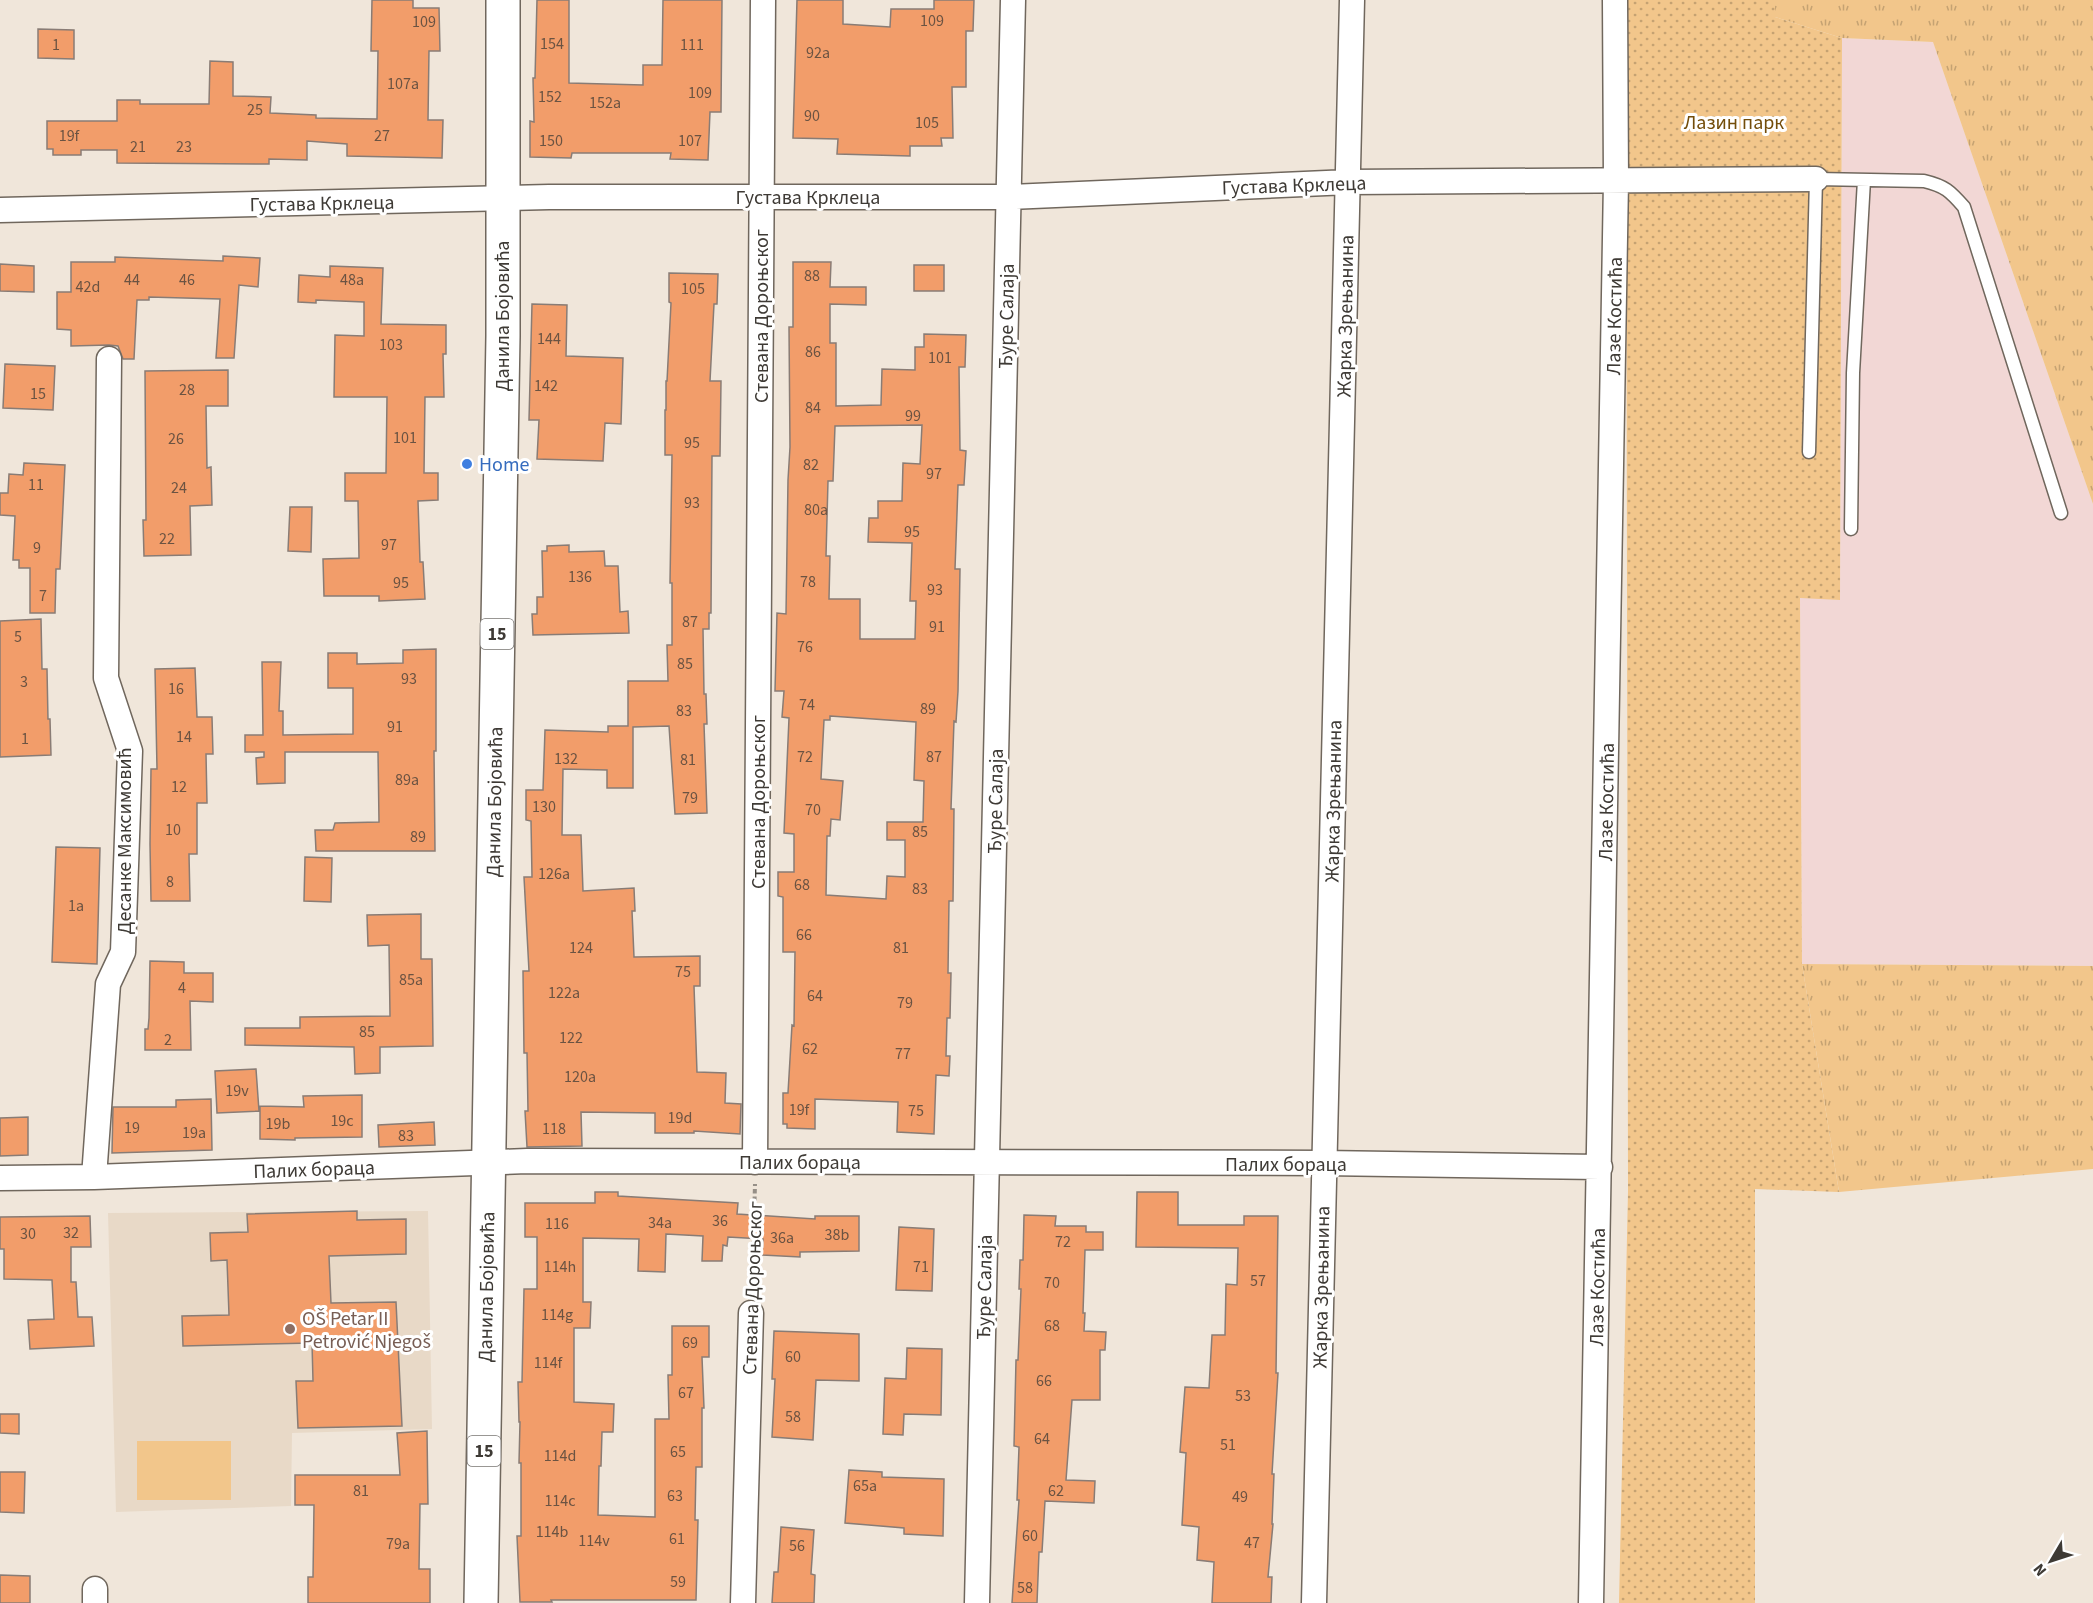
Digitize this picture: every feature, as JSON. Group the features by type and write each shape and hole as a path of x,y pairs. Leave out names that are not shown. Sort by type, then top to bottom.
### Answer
{"main road":[{"name":"Данила Бојовића","path":"481,1603 502,348 503,0"}],"street":[{"name":"Стевана Дороњског","path":"755,1162 764,0"},
{"name":"Ђуре Салаја","path":"977,1603 1013,0"},
{"name":"Жарка Зрењанина","path":"1314,1603 1352,0"},
{"name":"Лазе Костића","path":"1591,1603 1616,181 1615,0"},
{"name":"Густава Крклеца","path":"0,210 502,198 1009,197 1348,182 1816,179"},
{"name":"Десанке Максимовић","path":"94,1177 108,984 123,952 130,751 106,678 109,359"},
{"name":"Палих бораца","path":"0,1178 94,1177 488,1162 1323,1163 1599,1167"},
{"name":"Стевана Дороњског","path":"743,1603 751,1313"}],"lane":[{"path":"1809,452 1816,179 1924,181 1940,185 1951,192 1964,207 2061,513"},
{"path":"1851,529 1853,373 1864,180"}],"path":[{"name":"Стевана Дороњског","path":"751,1313 755,1162"}],"shaded area":[{"path":"1842,38 1933,42 2093,504 2093,966 1802,964 1800,597 1840,600"},
{"path":"428,1211 432,1429 292,1433 291,1506 116,1512 108,1213"}],"green space":[{"name":"Лазин парк","path":"1626,0 1775,0 1775,17 1842,38 1840,600 1800,598 1802,964 1839,1192 1755,1189 1755,1603 1619,1603 1628,1191"},
{"path":"1775,0 2093,0 2093,504 1933,42 1842,38 1775,17"},
{"path":"1802,964 2093,966 2093,1169 1839,1192"},
{"path":"137,1441 231,1441 231,1500 137,1500"}],"building":[{"path":"372,0 413,0 413,8 439,8 440,51 429,51 428,120 443,120 442,158 347,156 347,144 307,141 307,160 269,159 269,164 117,163 117,150 81,150 81,155 53,155 53,149 47,149 47,121 117,121 117,100 140,100 140,104 209,104 210,61 233,62 233,96 271,97 270,113 316,115 316,118 377,119 378,51 371,51"},
{"path":"537,0 569,0 569,83 643,85 643,65 662,65 663,0 722,0 721,112 710,112 708,160 670,159 671,153 572,153 571,158 530,157 530,121 534,122 533,78 535,78"},
{"path":"797,0 843,0 843,24 890,27 891,9 934,9 934,0 974,0 973,31 966,31 966,87 952,87 953,138 941,138 942,146 910,146 910,156 837,154 838,139 793,138"},
{"path":"38,29 74,30 74,59 38,58"},
{"path":"223,256 260,258 258,287 239,285 234,358 216,358 220,299 149,297 149,300 137,300 134,359 123,359 118,346 71,346 71,330 57,329 57,292 71,292 71,262 115,262 115,257 223,261"},
{"path":"793,262 831,262 830,287 866,287 866,305 830,304 830,343 836,343 836,406 881,405 882,369 915,370 915,347 924,347 924,334 966,335 965,367 959,367 960,450 966,451 964,485 958,485 955,569 960,569 958,691 956,722 954,721 951,809 954,809 953,901 949,901 948,973 951,973 946,1056 950,1056 949,1076 936,1075 934,1134 897,1132 898,1102 815,1099 815,1129 787,1128 787,1124 783,1124 783,1093 788,1093 792,1025 794,1026 795,952 783,952 783,897 778,896 778,872 794,872 794,834 784,833 789,718 782,717 784,691 775,691 777,613 786,614 790,447 789,327 793,327","holes":["922,425 920,464 903,463 902,501 878,501 878,518 869,518 868,542 912,543 910,601 916,601 915,639 860,639 860,599 829,599 830,556 826,556 828,481 833,481 835,426","830,716 916,722 914,780 924,781 923,822 887,822 887,840 905,840 905,877 887,876 886,899 826,895 827,836 830,836 831,819 840,820 843,781 821,779 824,720 830,720"]},
{"path":"0,264 34,266 34,292 0,291"},
{"path":"914,265 944,265 944,291 914,291"},
{"path":"330,266 383,268 381,324 446,325 446,354 443,354 444,397 425,397 424,473 438,473 438,500 418,501 420,562 423,562 425,599 379,601 379,596 324,596 323,559 359,558 358,501 345,501 345,473 386,473 387,397 334,397 335,335 364,336 364,302 316,300 316,303 298,302 299,275 330,277"},
{"path":"669,273 718,274 710,381 721,381 720,456 712,456 711,613 709,613 709,629 703,629 707,724 704,724 707,813 675,814 669,726 633,727 633,788 607,788 607,770 563,769 562,835 581,835 583,891 634,888 635,911 632,911 634,957 700,956 700,986 694,986 697,1072 726,1073 725,1103 741,1104 740,1134 694,1131 694,1133 655,1133 655,1113 581,1112 582,1146 527,1147 525,1111 528,1111 527,1053 524,1053 523,971 529,971 524,877 532,877 531,821 526,820 526,790 543,790 545,730 608,732 608,726 628,726 628,681 668,681 667,645 672,645 672,583 670,583 672,455 665,455 666,381 671,303 669,302"},
{"path":"532,304 567,305 566,356 623,358 621,424 605,423 603,461 537,459 539,420 529,420"},
{"path":"5,364 55,366 53,410 3,408"},
{"path":"228,370 228,406 206,406 207,468 211,467 212,505 190,506 191,555 144,556 143,520 146,520 145,371"},
{"path":"24,463 65,465 60,569 56,569 55,613 30,613 30,568 19,568 19,560 13,560 15,516 0,515 0,493 8,493 9,474 23,475"},
{"path":"290,507 312,507 311,552 288,551"},
{"path":"569,545 569,552 604,551 605,566 618,566 620,612 628,611 629,633 533,635 532,614 537,614 537,597 543,597 542,551 547,551 547,546"},
{"path":"41,619 42,669 47,669 51,755 0,757 0,621"},
{"path":"436,649 435,851 316,851 315,830 333,830 335,823 379,822 378,752 285,752 285,783 257,784 256,758 264,757 264,752 245,752 245,735 263,735 262,662 281,662 279,711 283,711 283,735 353,734 353,688 328,688 328,653 357,653 357,664 403,663 403,650"},
{"path":"195,668 197,717 212,717 213,754 206,754 207,803 197,803 197,854 189,854 190,901 151,901 151,769 157,769 155,669"},
{"path":"56,847 100,848 97,964 52,962"},
{"path":"305,857 332,858 331,902 304,901"},
{"path":"421,914 421,959 432,959 433,1046 380,1047 380,1073 355,1074 354,1047 245,1045 245,1028 300,1028 300,1017 390,1016 389,945 368,946 367,915"},
{"path":"150,961 184,962 184,973 213,973 213,1002 190,1001 191,1050 145,1050 145,1029 148,1029 149,1018"},
{"path":"256,1069 259,1111 217,1113 215,1071"},
{"path":"362,1095 362,1137 260,1139 260,1106 304,1107 303,1096"},
{"path":"211,1099 212,1150 112,1153 113,1107 176,1107 176,1100"},
{"path":"28,1117 28,1155 0,1156 0,1118"},
{"path":"434,1122 435,1145 379,1147 378,1125"},
{"path":"595,1192 618,1192 618,1196 738,1203 737,1214 815,1219 815,1216 859,1216 859,1251 800,1252 800,1257 762,1255 763,1239 728,1237 727,1246 723,1245 722,1261 702,1261 703,1236 666,1234 665,1272 638,1271 639,1239 583,1238 583,1302 591,1302 590,1328 574,1328 574,1402 614,1404 613,1432 602,1432 598,1515 655,1517 655,1419 669,1419 668,1375 672,1375 672,1326 709,1326 709,1357 702,1357 704,1408 702,1408 702,1467 696,1467 695,1520 698,1520 696,1600 520,1602 517,1536 521,1536 518,1382 522,1382 524,1289 537,1289 537,1237 525,1237 525,1203 595,1203"},
{"path":"1137,1192 1178,1192 1178,1225 1244,1225 1244,1216 1278,1216 1276,1373 1278,1373 1272,1474 1274,1474 1273,1524 1268,1577 1272,1577 1271,1603 1212,1603 1214,1562 1197,1560 1199,1527 1182,1525 1186,1453 1180,1452 1185,1387 1209,1388 1212,1335 1225,1335 1226,1284 1237,1285 1238,1248 1136,1247"},
{"name":"OŠ Petar II Petrović Njegoš","path":"357,1211 357,1220 406,1219 406,1254 329,1256 331,1303 396,1302 402,1426 298,1428 296,1381 313,1381 312,1343 183,1346 182,1316 229,1315 227,1260 211,1261 210,1233 248,1232 247,1214"},
{"path":"1024,1215 1056,1216 1055,1226 1086,1226 1086,1232 1103,1232 1103,1250 1085,1250 1083,1313 1085,1313 1084,1331 1106,1332 1105,1350 1100,1350 1100,1400 1072,1400 1066,1480 1095,1481 1094,1503 1045,1501 1042,1552 1039,1552 1037,1603 1012,1603 1019,1500 1017,1500 1019,1447 1014,1446 1016,1360 1018,1360 1021,1289 1019,1289 1020,1260 1023,1260"},
{"path":"90,1216 91,1247 71,1247 71,1282 76,1282 78,1317 92,1317 94,1346 30,1349 28,1320 54,1319 52,1280 4,1279 4,1249 0,1249 0,1217"},
{"path":"899,1227 934,1229 932,1291 896,1290"},
{"path":"774,1331 859,1334 859,1381 816,1380 813,1440 772,1437 775,1379 772,1379"},
{"path":"907,1348 942,1349 941,1415 904,1414 903,1435 883,1434 885,1378 906,1379"},
{"path":"0,1414 19,1414 19,1434 0,1433"},
{"path":"427,1431 428,1504 420,1504 419,1569 430,1569 430,1603 308,1603 308,1577 313,1577 314,1505 295,1505 295,1475 400,1475 397,1433"},
{"path":"849,1470 882,1472 882,1477 944,1479 943,1536 904,1534 904,1528 845,1523"},
{"path":"0,1472 25,1472 24,1513 0,1512"},
{"path":"781,1527 814,1530 811,1574 815,1575 814,1603 772,1603 774,1572 778,1572"},
{"path":"0,1575 30,1576 30,1603 0,1603"}],"place":[{"name":"Home","path":"467,464"},
{"name":"OŠ Petar II Petrović Njegoš","path":"290,1329"}]}
